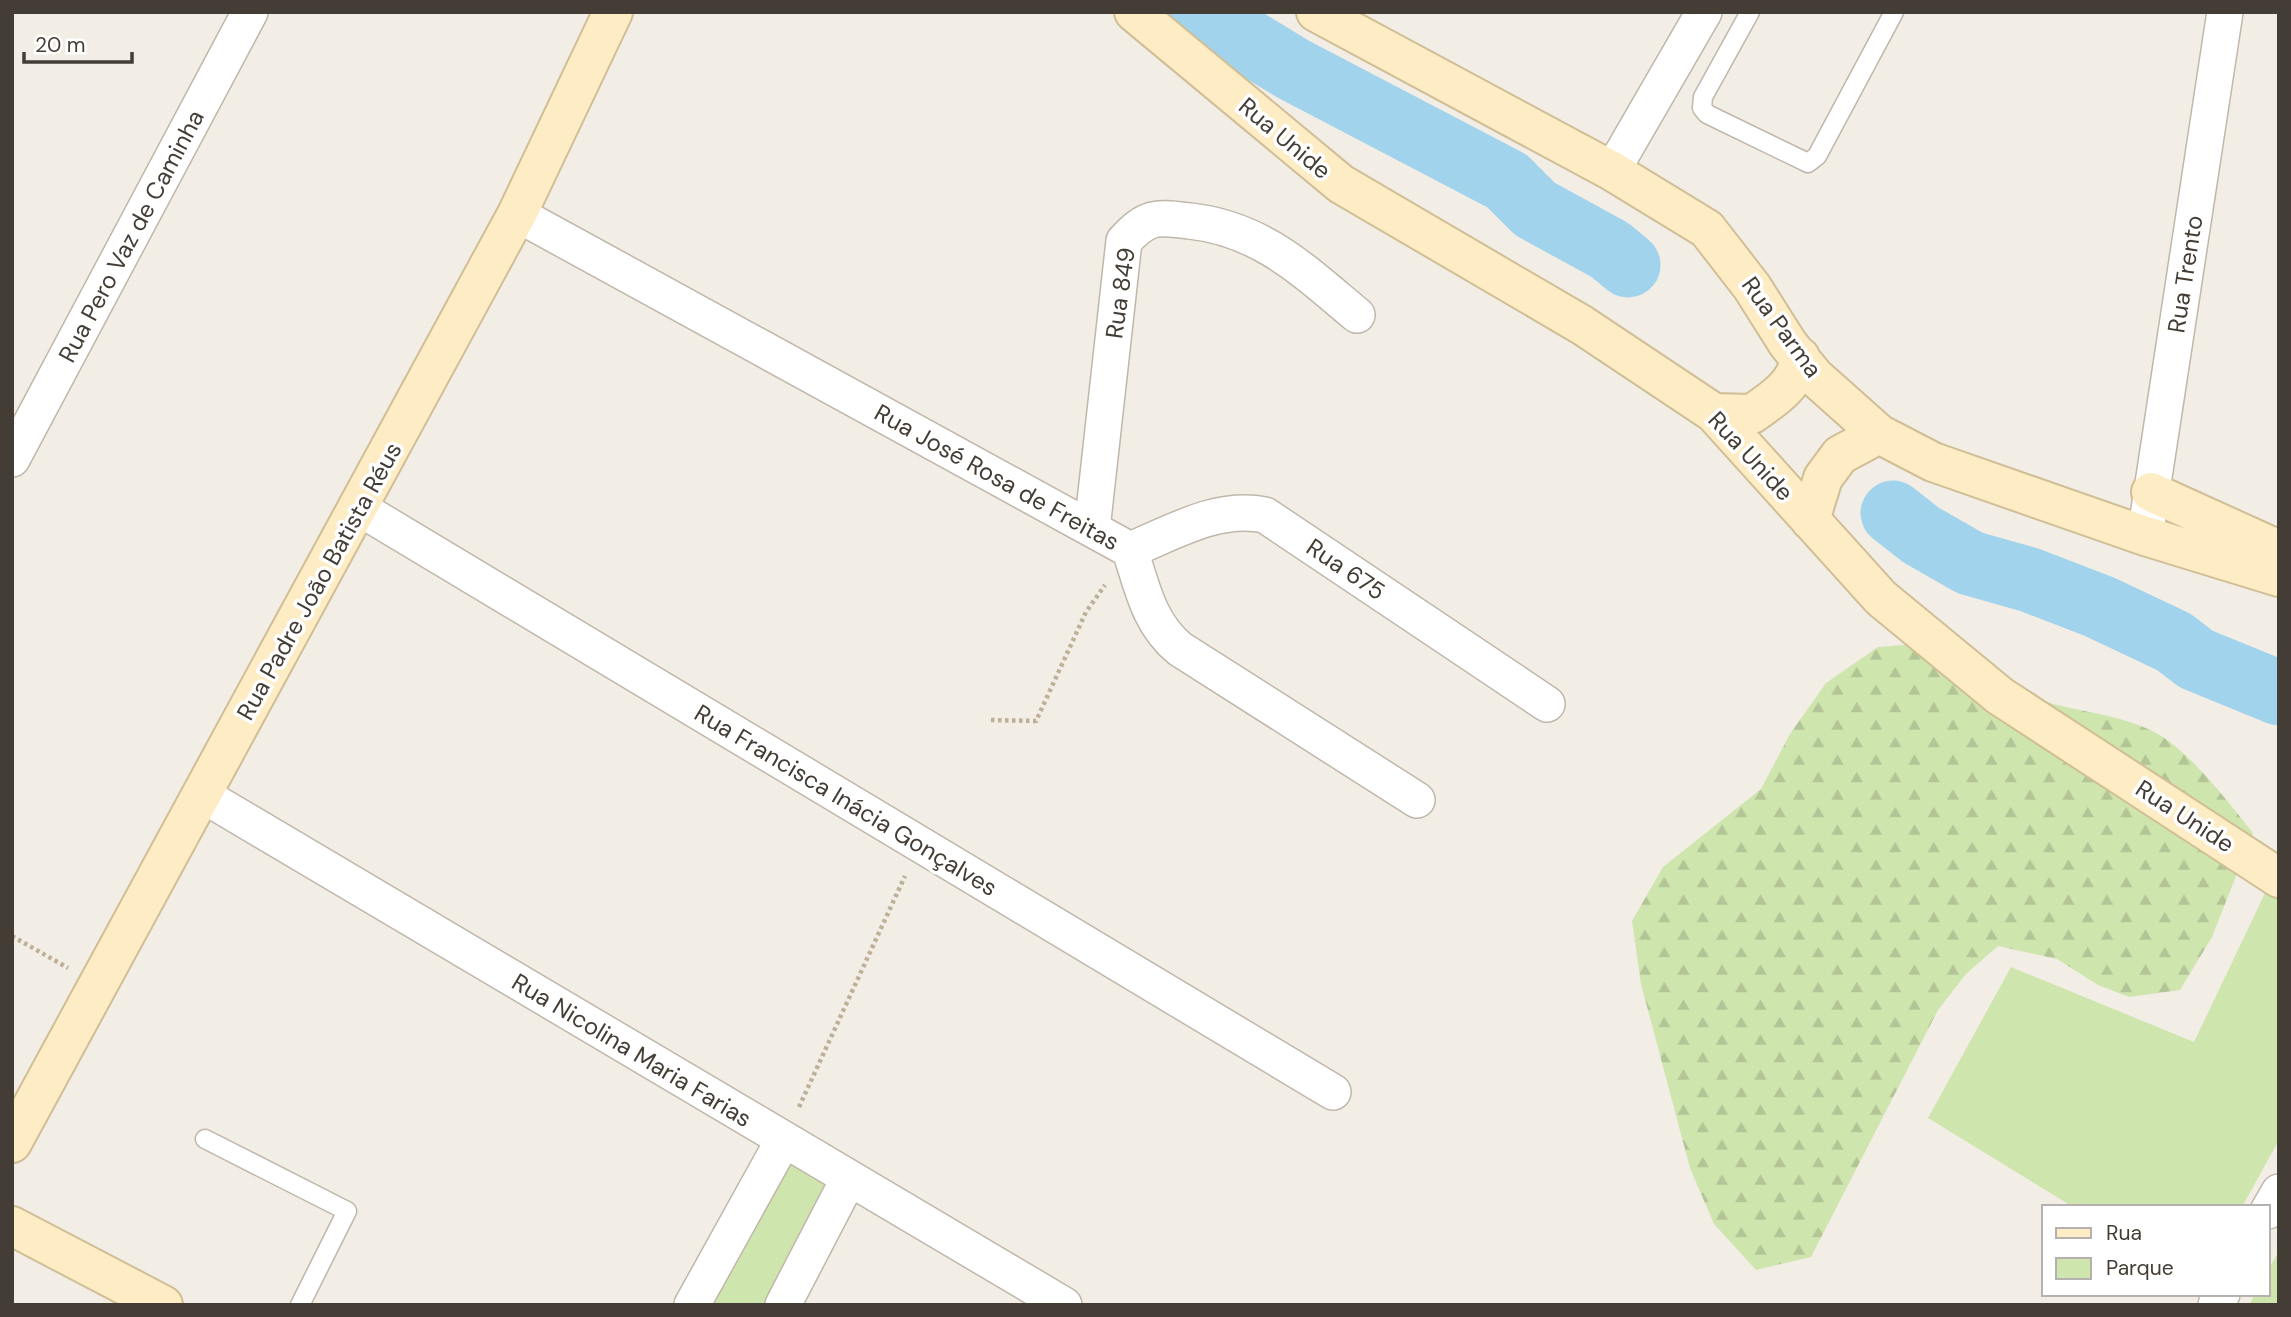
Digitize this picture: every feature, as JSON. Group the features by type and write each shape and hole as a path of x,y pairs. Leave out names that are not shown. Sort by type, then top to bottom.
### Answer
{"main road":[{"name":"Rua Padre João Batista Réus","path":"12,1143 517,214 613,12"},
{"name":"Rua Unide","path":"1134,12 1341,184 1582,325 1714,413 1881,598 2000,696 2279,878"},
{"name":"Rua Parma","path":"1316,12 1612,171 1707,229 1752,287 1815,377 1879,434 1934,462 2145,536 2279,577"},
{"path":"1714,413 1752,414 1790,382 1799,368 1800,357"},
{"path":"1810,520 1824,478 1840,455 1879,434"},
{"path":"2151,492 2279,550"},
{"path":"12,1226 163,1305"}],"street":[{"name":"Rua Pero Vaz de Caminha","path":"12,459 250,12"},
{"path":"1612,171 1704,12"},
{"name":"Rua Trento","path":"2145,536 2225,12"},
{"name":"Rua José Rosa de Freitas","path":"517,214 1129,550 1153,619 1164,637 1417,800"},
{"name":"Rua 849","path":"1092,529 1124,241 1140,223 1159,217 1220,224 1248,235 1281,253 1357,315"},
{"name":"Rua Francisca Inácia Gonçalves","path":"359,508 1333,1092"},
{"name":"Rua 675","path":"1129,550 1216,515 1244,510 1265,515 1546,704"},
{"name":"Rua Nicolina Maria Farias","path":"201,794 1064,1305"},
{"path":"692,1305 784,1139"},
{"path":"783,1305 849,1178"},
{"path":"2270,1208 2279,1192"}],"lane":[{"path":"1750,12 1703,97 1702,108 1719,120 1808,163 1817,156 1894,12"},
{"path":"205,1139 347,1212 300,1305"}],"path":[{"path":"992,720 1036,722 1086,612 1129,550"},
{"path":"784,1139 920,844"},
{"path":"12,936 76,972 96,990"}],"green space":[{"path":"1941,642 1980,669 2023,693 2053,704 2114,717 2157,734 2193,762 2253,833 2212,937 2180,990 2129,997 2098,985 2057,959 1998,946 1966,974 1938,1010 1811,1257 1756,1270 1714,1224 1690,1168 1641,984 1632,921 1663,867 1761,789 1790,734 1826,683 1878,647"},
{"path":"2279,864 2279,1140 2243,1205 2070,1205 1928,1118 2011,967 2194,1042"},
{"path":"783,1159 831,1184 766,1305 704,1305"},
{"path":"2279,1251 2279,1305 2249,1305 2254,1296 2270,1296 2270,1267"}],"waterway":[{"path":"1199,12 1293,69 1507,181 1535,209 1610,250 1628,265"},
{"path":"1893,513 1921,535 1970,563 2030,580 2100,607 2174,642 2196,659 2279,693"}]}
